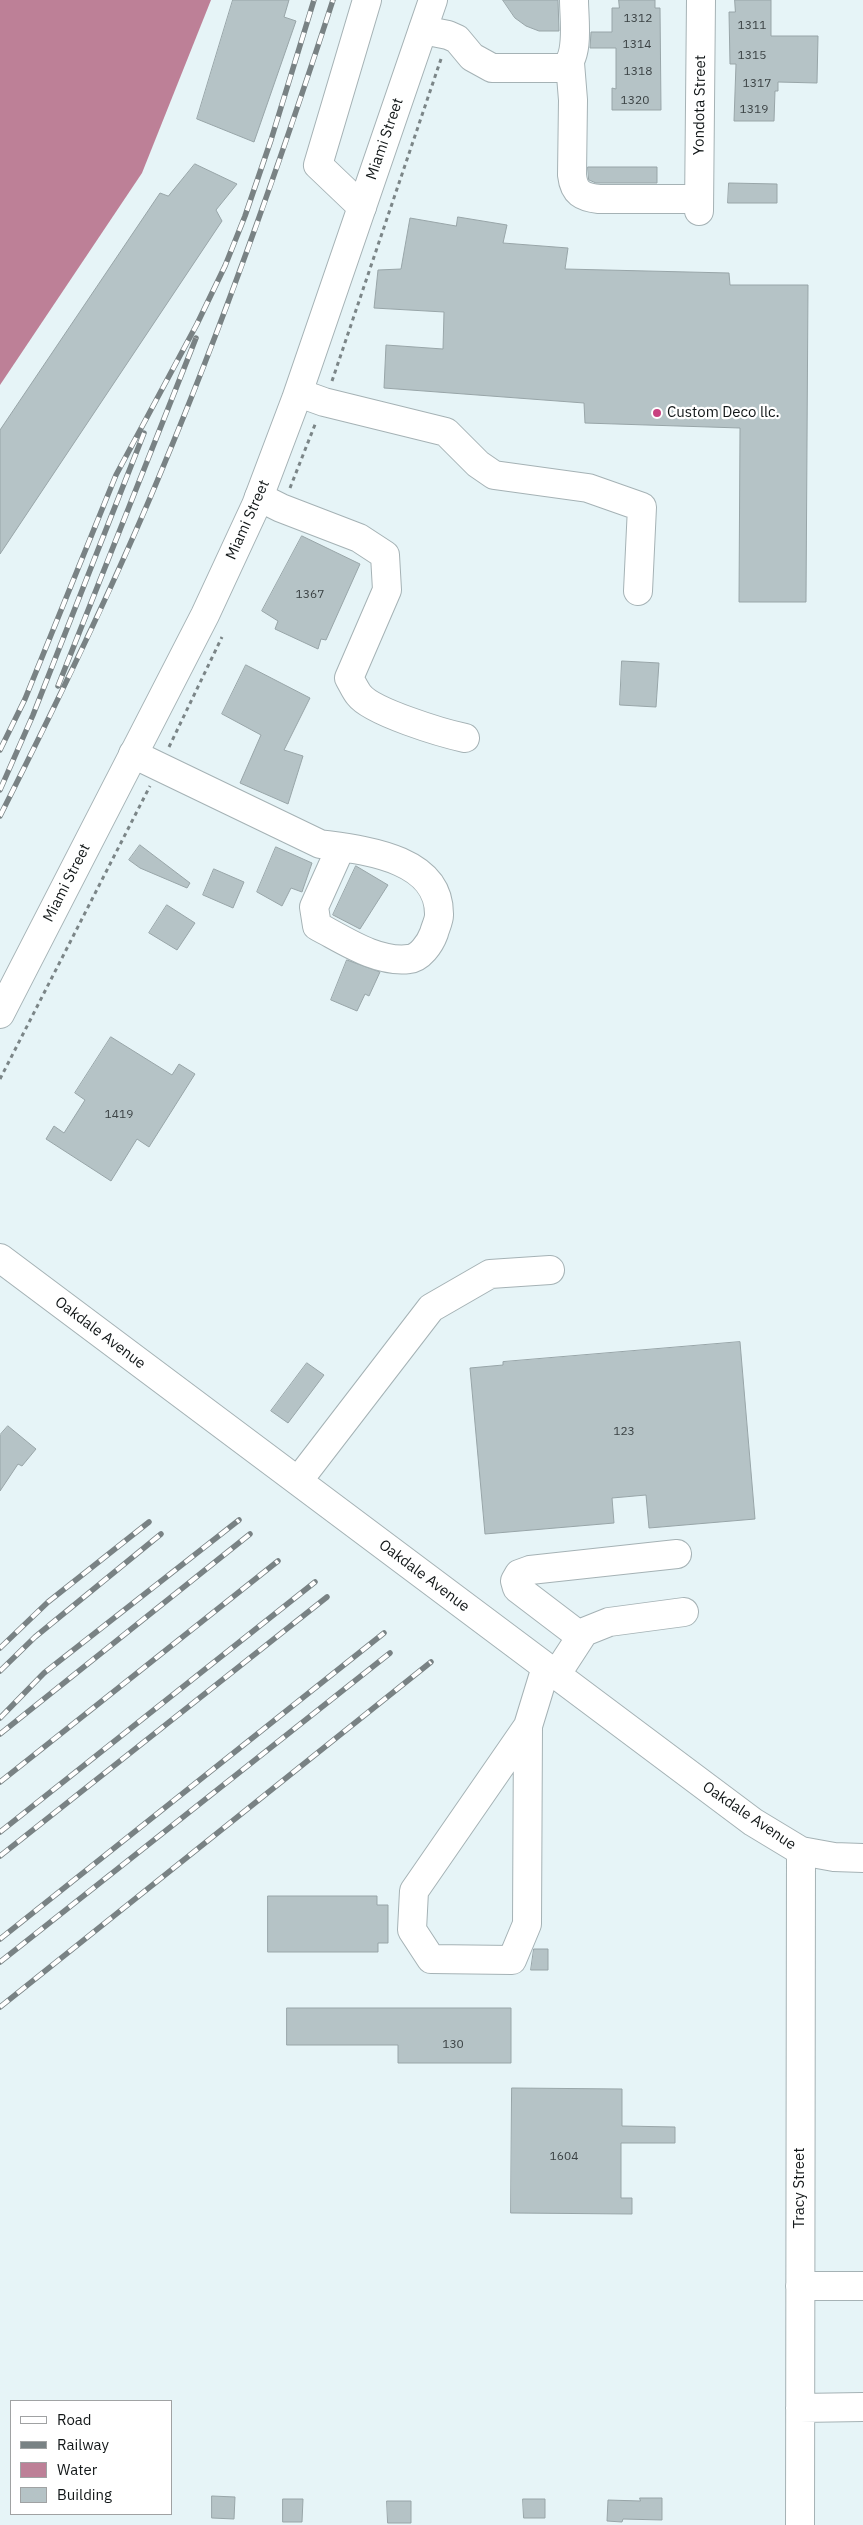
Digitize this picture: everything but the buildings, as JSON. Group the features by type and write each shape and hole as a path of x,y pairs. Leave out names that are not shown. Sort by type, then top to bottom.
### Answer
{"street":[{"path":"362,207 318,165 366,0"},
{"name":"Miami Street","path":"0,1014 205,615 259,497 299,392 433,0"},
{"path":"423,30 457,39 472,57 492,68 564,68 570,63 573,52 574,0"},
{"name":"Yondota Street","path":"570,63 574,100 572,175 573,186 577,192 585,197 599,199 699,205 701,0"},
{"path":"299,392 324,402 446,432 478,464 494,475 588,488 642,507 638,591"},
{"path":"259,497 281,508 359,538 385,555 387,590 349,678 359,696 379,708 428,730 465,738"},
{"path":"133,754 320,844 341,847 395,859 418,872 434,891 439,916 430,945 410,959 382,958 317,926 314,907 341,847"},
{"name":"Oakdale Avenue","path":"0,1258 753,1822 801,1851 834,1857 863,1858"},
{"path":"298,1481 431,1308 490,1274 550,1270"},
{"path":"580,1636 516,1588 519,1574 530,1570 677,1554"},
{"path":"528,1726 526,1924 512,1960 431,1959 412,1930 414,1891 528,1726 551,1671 584,1632 609,1622 684,1612"},
{"name":"Tracy Street","path":"800,2525 801,1851"},
{"path":"800,2286 863,2286"},
{"path":"800,2408 863,2407"}],"water":[{"path":"0,0 211,0 142,173 0,385"}],"railway":[{"path":"0,750 25,699 116,475 197,324 225,266 245,216 271,140 314,0"},
{"path":"0,816 105,599 187,409 253,235 333,0"},
{"path":"58,686 196,338"},
{"path":"0,790 33,715 144,433"},
{"path":"0,1718 44,1673 239,1520"},
{"path":"0,1648 48,1602 149,1522"},
{"path":"0,1671 35,1637 161,1534"},
{"path":"0,1734 250,1534"},
{"path":"0,1782 278,1561"},
{"path":"0,1832 315,1582"},
{"path":"0,1856 327,1597"},
{"path":"0,1939 384,1633"},
{"path":"0,1962 390,1653"},
{"path":"0,2007 431,1662"}],"place":[{"name":"Custom Deco llc.","path":"657,413"}]}
